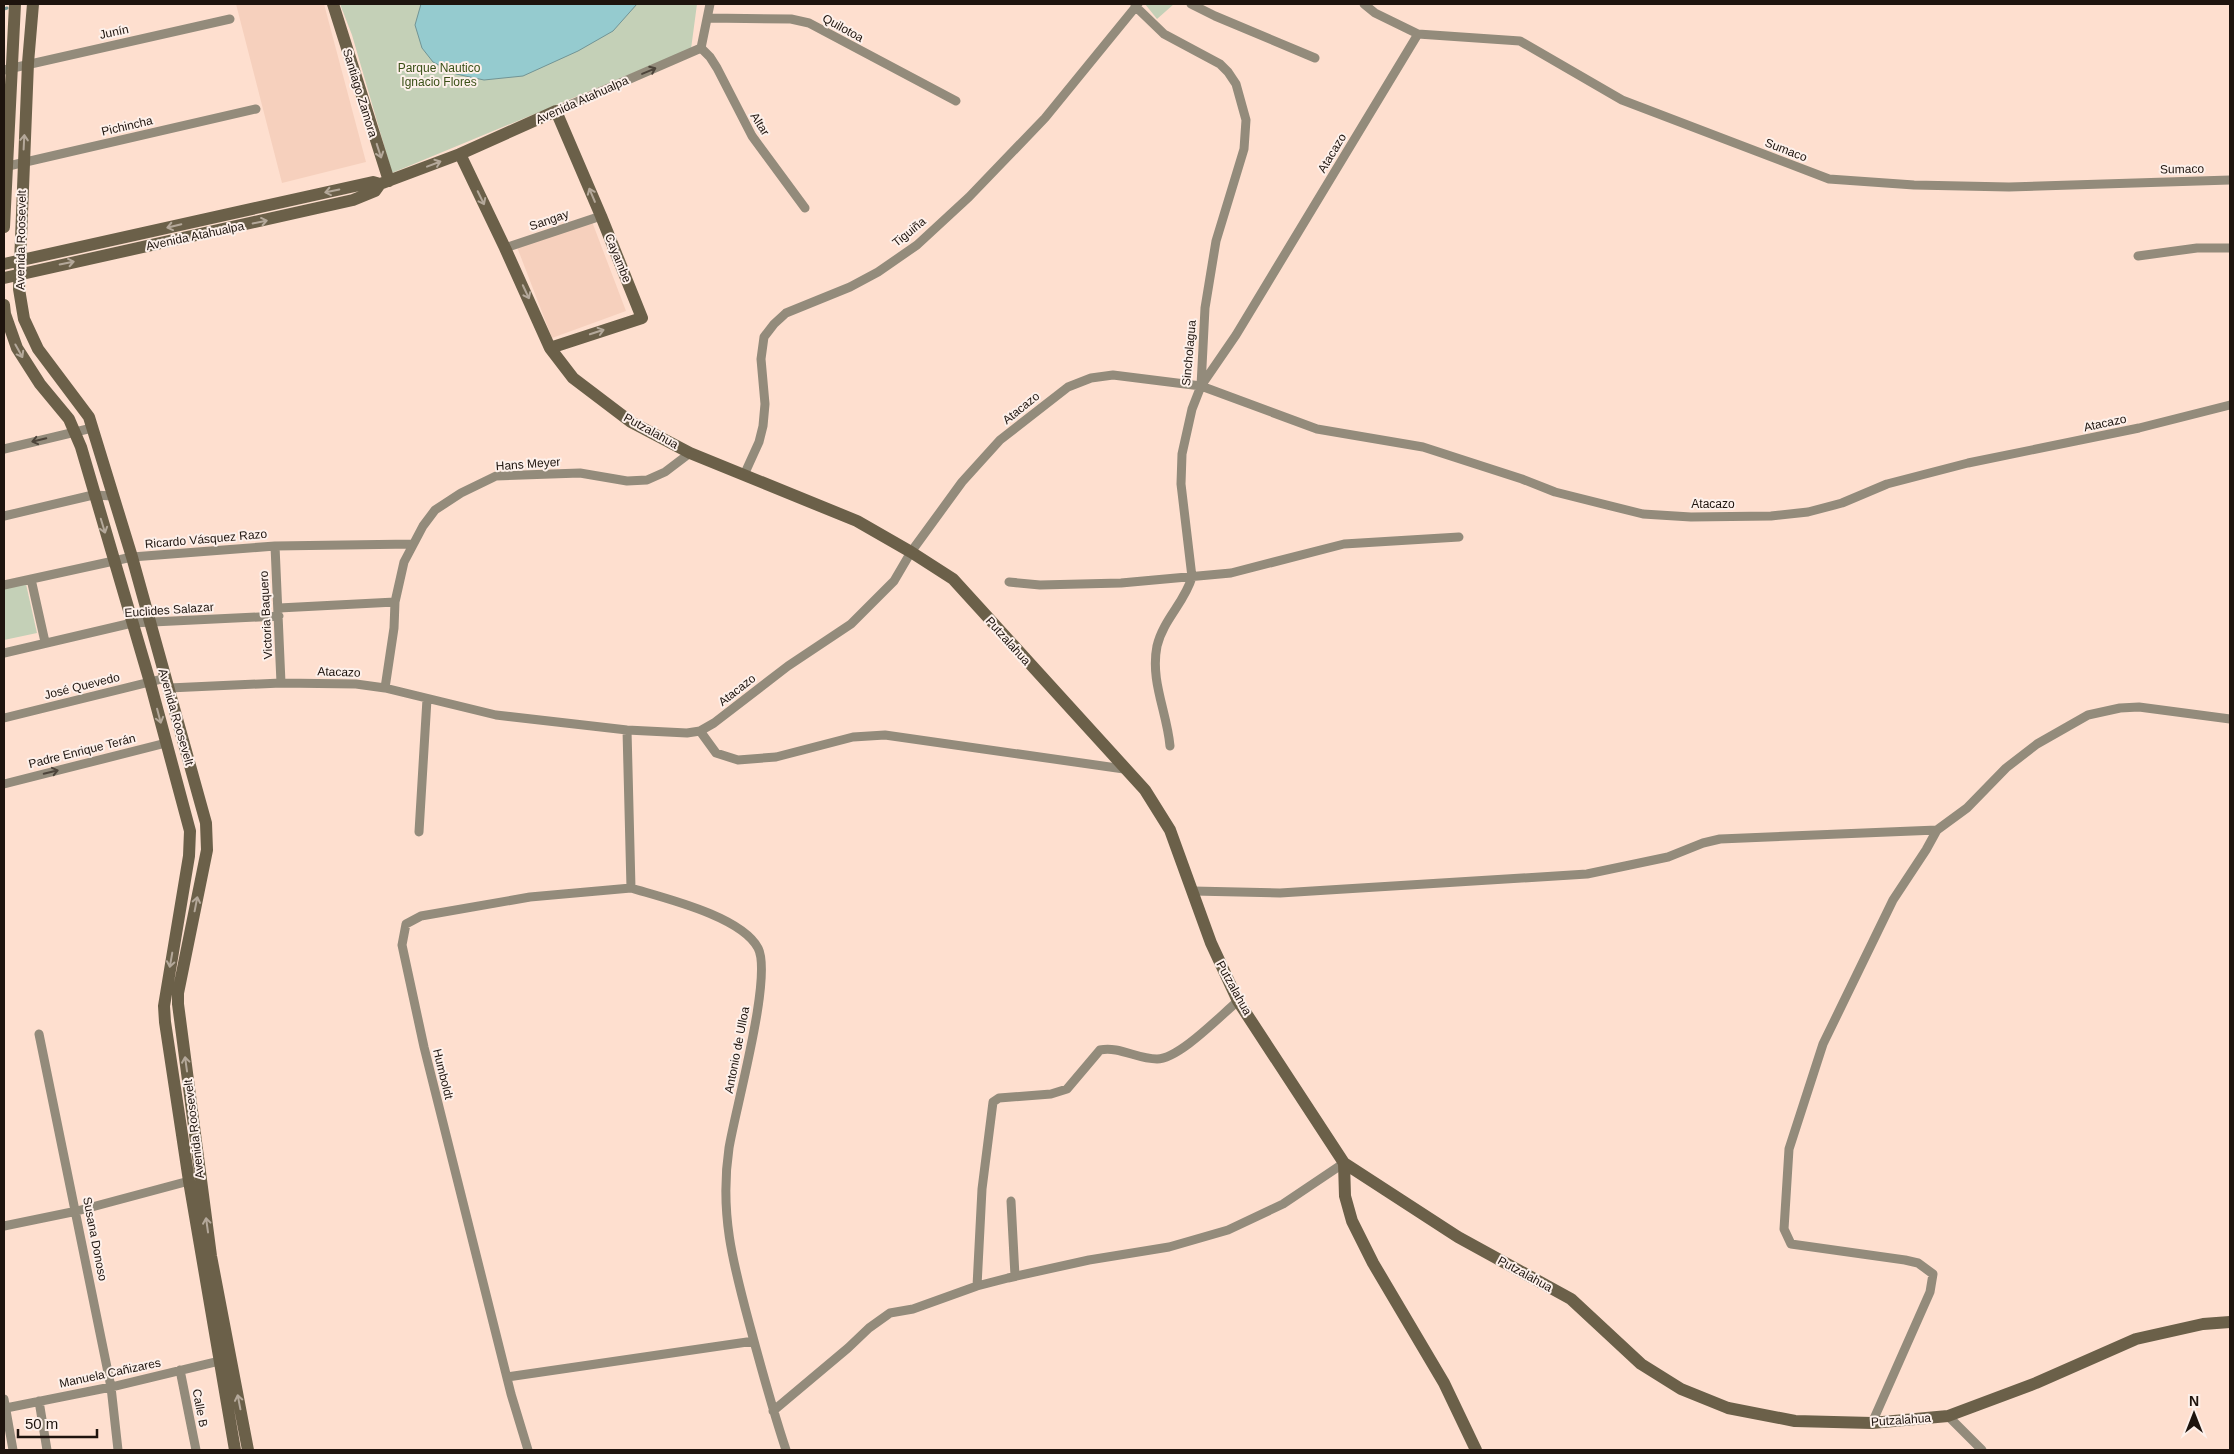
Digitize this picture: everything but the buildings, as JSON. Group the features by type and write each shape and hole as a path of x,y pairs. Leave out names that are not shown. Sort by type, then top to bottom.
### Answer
{"street":[{"name":"Avenida Roosevelt","path":"4,227 8,68 15,4"},
{"name":"Avenida Roosevelt","path":"33,4 28,64 19,288 24,319 38,349 89,417 132,557 206,823 207,850 178,993 178,1004 211,1256 248,1450"},
{"name":"Santiago Zamora","path":"333,4 384,182"},
{"path":"701,48 710,4"},
{"path":"1191,4 1315,58"},
{"name":"Sumaco","path":"1364,4 1375,12 1418,34 1520,41 1532,46 1622,100 1829,179 2009,187 2230,180"},
{"name":"Sincholagua","path":"1136,5 1164,34 1220,64 1228,72 1236,84 1246,120 1244,150 1216,240 1205,308 1201,386 1192,409 1182,454 1181,474 1192,577 1189,590 1165,626 1157,646 1157,686 1170,746"},
{"name":"Tiguiña","path":"744,475 759,442 763,426 765,404 761,359 764,336 774,324 786,313 850,287 878,272 917,245 969,197 1045,118 1136,5"},
{"name":"Quilotoa","path":"708,18 784,18 808,23 956,101"},
{"name":"Junín","path":"8,68 230,19"},
{"path":"14,20 32,20"},
{"name":"Atacazo","path":"1201,386 1236,335 1418,34"},
{"name":"Avenida Atahualpa","path":"4,264 291,199 373,182 384,182 460,154 701,48"},
{"name":"Altar","path":"701,48 710,56 717,68 752,136 805,208"},
{"name":"Pichincha","path":"6,166 256,109"},
{"name":"Cayambe","path":"550,348 642,318 602,216 556,111"},
{"name":"Putzalahua","path":"460,154 550,348 573,378 631,422 690,453 857,521 953,579 1145,790 1170,830 1211,944 1238,1001 1344,1163 1458,1237 1571,1299 1641,1364 1681,1389 1728,1408 1795,1421 1872,1423 1948,1416 2036,1383 2136,1339 2195,1326 2230,1322"},
{"name":"Avenida Atahualpa","path":"4,278 353,200 375,191 384,182"},
{"name":"Sangay","path":"505,248 602,216"},
{"path":"2138,256 2197,248 2230,248"},
{"name":"Avenida Roosevelt","path":"4,305 5,314 17,348 40,384 69,419 81,447 93,495 150,682 190,831 189,856 164,1006 164,1022 235,1450"},
{"name":"Atacazo","path":"167,683 356,684 386,688 496,715 628,730 687,733 700,731 714,724 788,666 851,624 894,581 911,552 962,482 1000,440 1068,387 1091,378 1113,375 1201,386 1317,429 1423,447 1522,479 1555,492 1643,514 1691,517 1771,516 1808,512 1842,503 1887,484 1959,465 2130,430 2230,405"},
{"path":"4,449 92,428"},
{"name":"Hans Meyer","path":"386,688 394,628 395,602 404,562 422,526 435,510 461,493 496,476 580,474 627,481 647,480 665,472 690,453"},
{"path":"4,516 93,495 112,496"},
{"path":"1009,582 1040,585 1103,584 1192,577 1231,573 1344,544 1459,537"},
{"name":"Ricardo Vásquez Razo","path":"4,585 132,557 275,546 413,544"},
{"name":"Victoria Baquero","path":"275,546 281,683"},
{"path":"31,579 45,642"},
{"name":"Euclides Salazar","path":"4,652 132,623 395,602"},
{"name":"José Quevedo","path":"4,718 150,682 167,683"},
{"path":"419,832 427,699"},
{"path":"1872,1423 1930,1292 1933,1274 1918,1263 1905,1260 1791,1244 1784,1229 1789,1149 1823,1044 1893,900 1937,830 1967,808 2006,768 2037,744 2088,716 2120,708 2139,706 2230,719"},
{"path":"628,730 631,888"},
{"path":"700,731 716,753 738,760 776,757 853,737 885,735 1124,769"},
{"name":"Padre Enrique Terán","path":"5,783 166,743"},
{"path":"4,773 5,783"},
{"path":"1193,891 1280,892 1587,874 1668,857 1703,843 1720,839 1937,830"},
{"name":"Antonio de Ulloa","path":"631,888 710,912 752,938 759,949 763,963 760,998 729,1149 726,1211 732,1261 773,1411 786,1450"},
{"name":"Humboldt","path":"528,1450 507,1377 424,1047 402,945 406,924 421,916 530,897 631,888"},
{"path":"977,1286 982,1189 993,1102 999,1098 1051,1094 1067,1089 1100,1050 1108,1048 1157,1059 1170,1056 1238,1001"},
{"name":"Susana Donoso","path":"39,1034 111,1387 118,1450"},
{"path":"773,1411 869,1328 890,1313 913,1309 977,1286 1015,1276 1089,1260 1169,1247 1228,1230 1283,1204 1344,1163"},
{"path":"1344,1163 1345,1196 1352,1221 1373,1263 1444,1383 1476,1450"},
{"path":"4,1226 76,1211 189,1181"},
{"path":"1011,1201 1015,1276"},
{"path":"507,1377 754,1340"},
{"name":"Manuela Cañizares","path":"6,1408 111,1387 219,1361"},
{"name":"Calle B","path":"180,1370 196,1450"},
{"path":"4,1399 13,1450"},
{"path":"39,1401 47,1450"},
{"path":"1948,1416 1982,1450"}],"shaded area":[{"path":"236,4 324,4 366,162 282,183"},
{"path":"591,219 626,311 552,338 517,247"}],"green space":[{"name":"Parque Nautico Ignacio Flores","path":"340,4 697,4 691,49 392,173 352,35"},
{"path":"1145,4 1174,4 1157,19"},
{"path":"26,584 37,633 4,640 4,589"}],"water":[{"name":"Parque Nautico Ignacio Flores","path":"421,4 637,4 613,31 578,51 523,76 484,80 456,74 433,62 422,48 415,25"}]}
